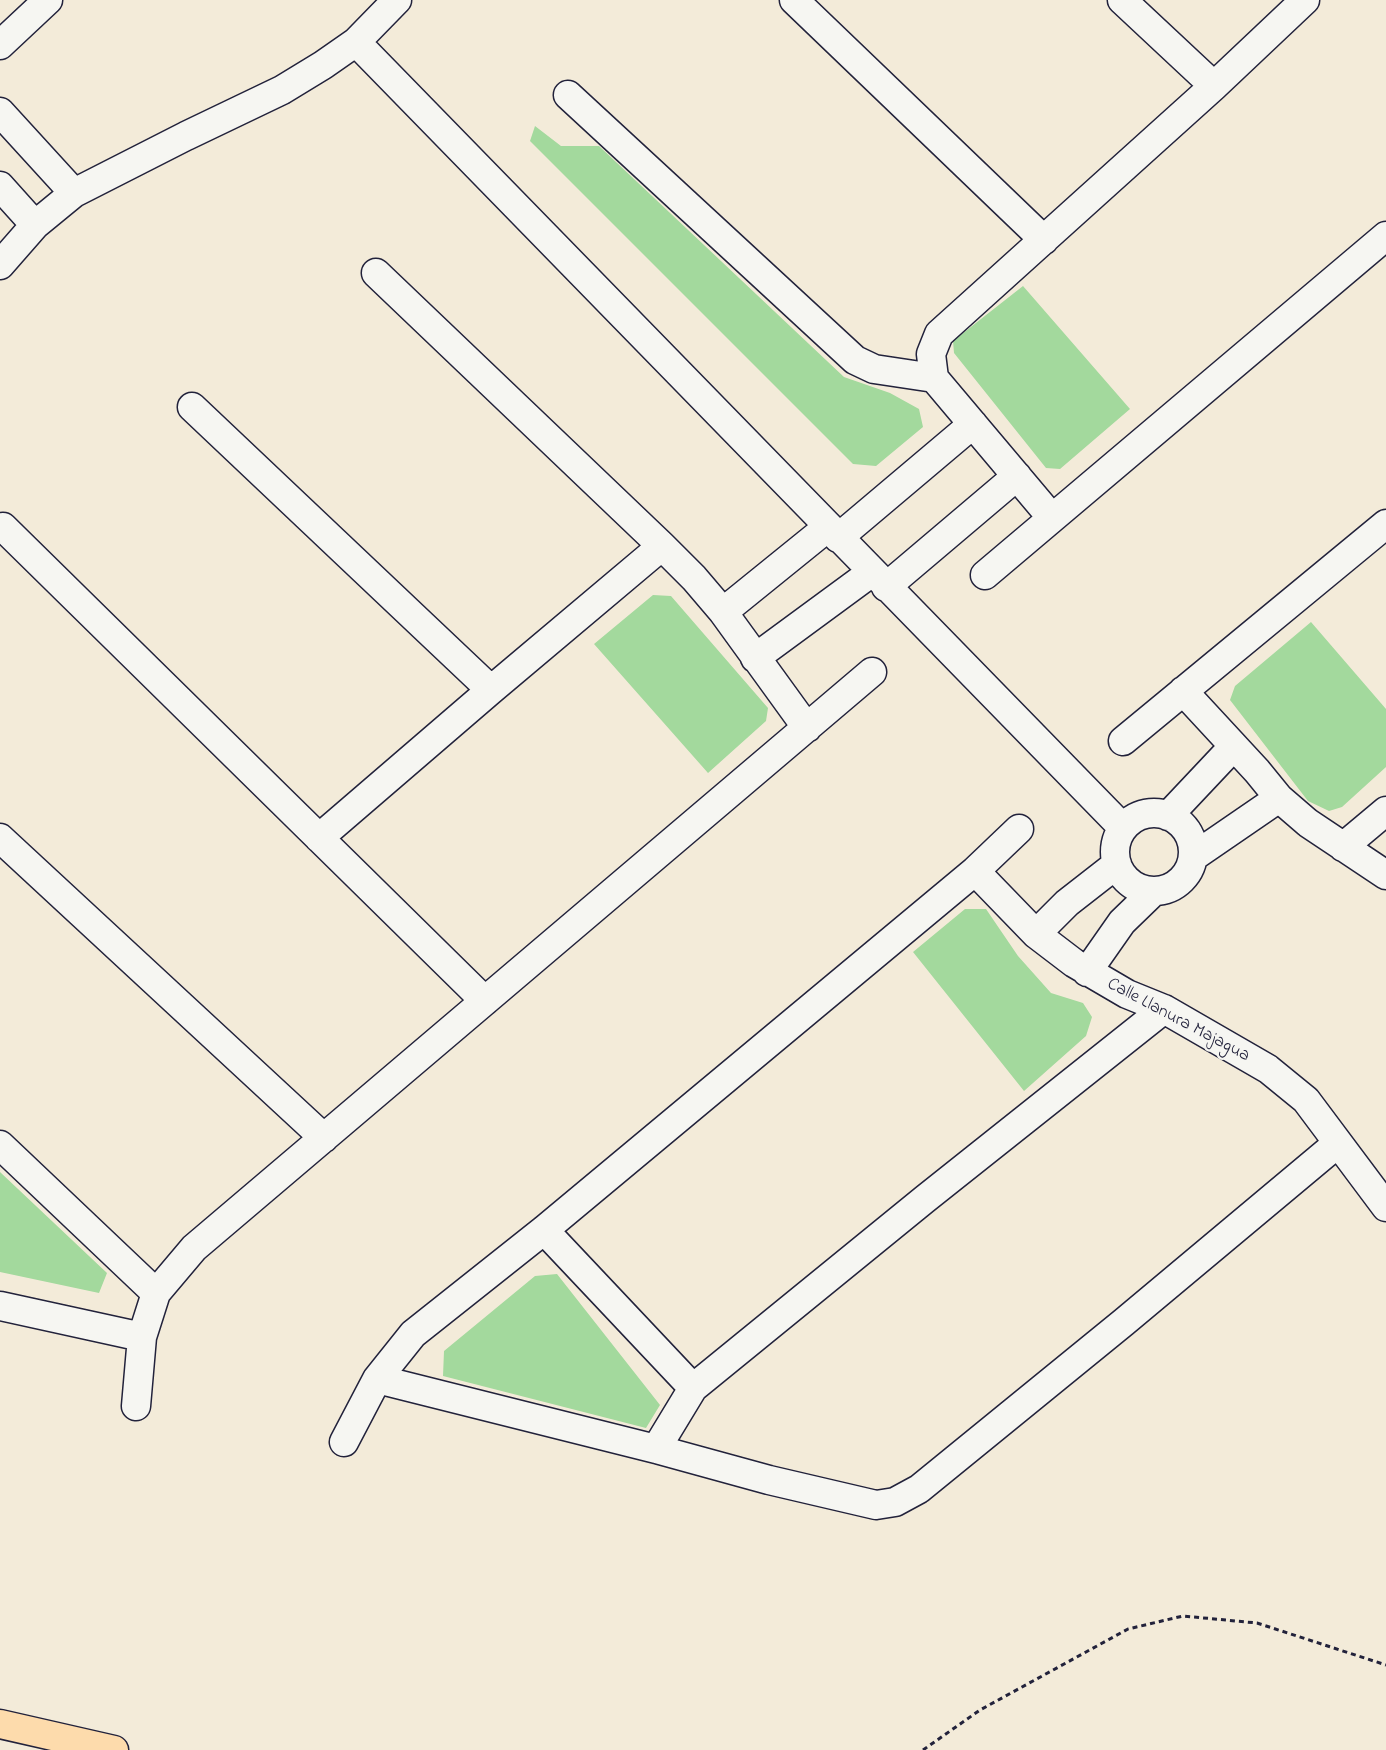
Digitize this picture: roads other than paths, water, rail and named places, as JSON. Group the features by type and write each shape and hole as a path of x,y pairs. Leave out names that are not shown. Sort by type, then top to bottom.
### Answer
{"main road":[{"path":"0,1724 114,1750"}],"street":[{"path":"0,45 48,0"},
{"path":"0,265 35,225 74,193 282,90 322,66 356,42 397,0"},
{"path":"794,0 1044,240"},
{"path":"1122,0 1214,86"},
{"path":"1052,518 934,378 931,354 940,334 1214,86 1305,0"},
{"path":"356,42 1123,828"},
{"path":"568,95 855,360 874,369 934,378"},
{"path":"0,112 74,193"},
{"path":"0,186 35,225"},
{"path":"985,575 1386,236"},
{"path":"376,273 694,578 723,612 807,728"},
{"path":"192,407 491,690"},
{"path":"723,612 833,532 973,424"},
{"path":"755,658 879,579 1017,476"},
{"path":"1123,741 1386,524"},
{"path":"3,527 485,1001"},
{"path":"319,838 662,546"},
{"path":"136,1406 142,1337 156,1293 194,1248 872,672"},
{"path":"1183,691 1257,771 1279,798 1308,823 1386,875"},
{"path":"1168,816 1233,747"},
{"path":"1193,857 1279,798"},
{"path":"1343,847 1386,811"},
{"path":"1156,813 1168,816 1179,822 1188,832 1192,844 1193,857 1190,868 1184,878 1165,890 1153,892 1142,889 1131,884 1122,875 1117,864 1115,852 1117,839 1123,828 1132,820 1156,813"},
{"path":"344,1442 377,1379 413,1334 544,1230 975,871 1019,829"},
{"path":"0,838 324,1138"},
{"path":"1036,934 1067,903 1117,864"},
{"name":"Calle Llanura Majagua","path":"975,871 1036,934 1087,972 1127,994 1164,1009 1268,1069 1306,1100 1386,1207"},
{"path":"1087,972 1122,922 1153,892"},
{"path":"656,1449 693,1388 932,1193 1164,1009"},
{"path":"377,1379 656,1449 769,1480 876,1505 895,1502 919,1489 1124,1322 1338,1143"},
{"path":"0,1145 156,1293"},
{"path":"544,1230 693,1388"},
{"path":"0,1306 142,1337"}]}
